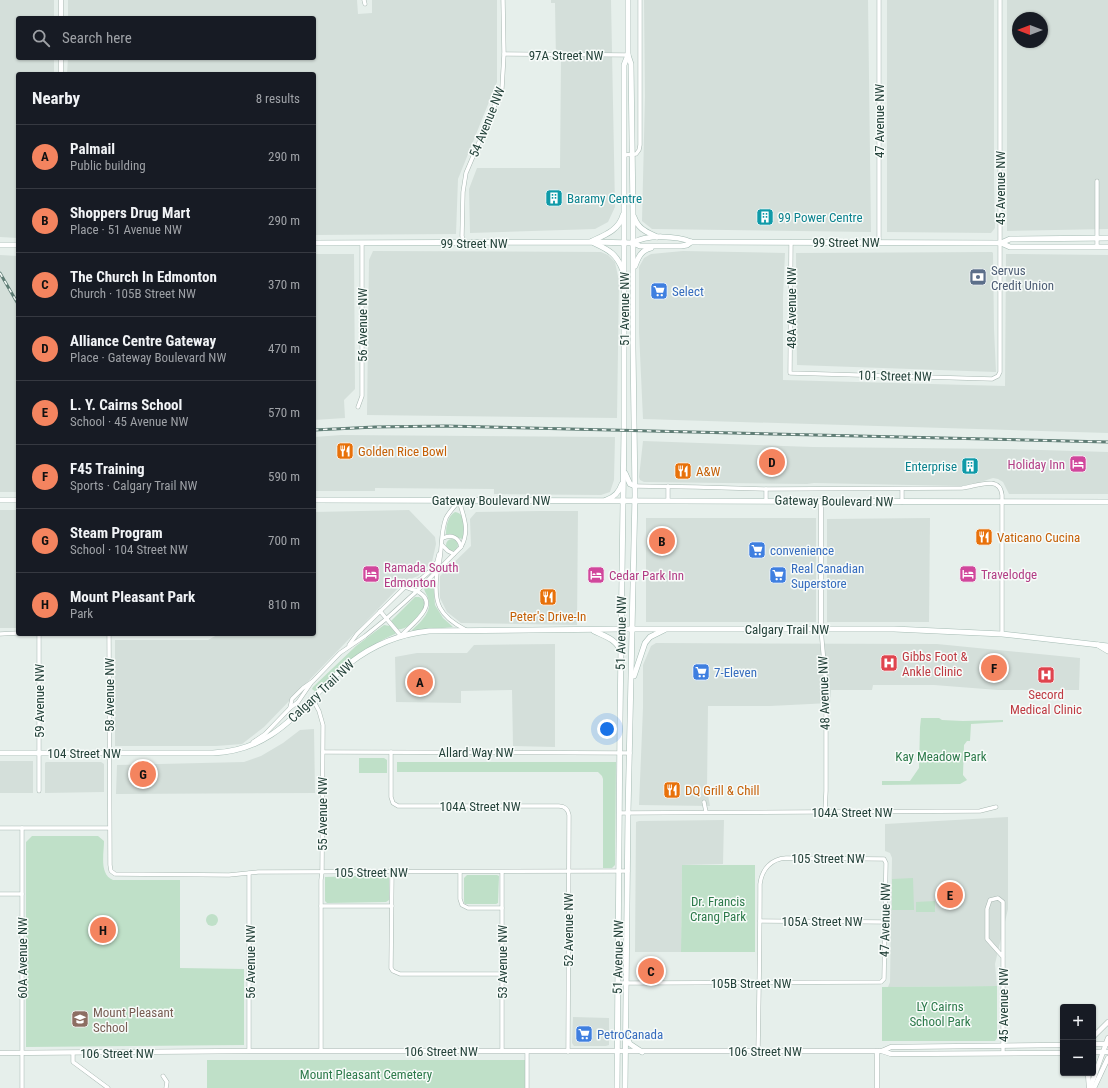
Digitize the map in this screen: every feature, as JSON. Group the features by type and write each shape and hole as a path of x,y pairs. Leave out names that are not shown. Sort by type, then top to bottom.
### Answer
{"main road":[{"name":"51 Avenue NW","path":"625,1088 628,813 635,500 633,155 631,64 628,55 628,0"},
{"name":"51 Avenue NW","path":"617,1088 621,629 624,501 624,65 628,55"},
{"path":"591,242 606,234 618,225 625,208"},
{"path":"633,213 636,222 642,229 660,238"},
{"name":"99 Street NW","path":"633,243 640,239 682,238 692,242 1000,243 1010,247 1108,247"},
{"name":"99 Street NW","path":"1000,243 1010,239 1108,238"},
{"name":"99 Street NW","path":"316,243 591,242 633,243 640,246 681,246 692,242"},
{"path":"591,242 610,250 620,264 624,274"},
{"path":"0,245 16,245"},
{"path":"634,269 638,259 646,249 658,246"},
{"path":"623,470 630,484 635,486"},
{"path":"603,500 611,498 618,492 622,484 623,470"},
{"path":"0,500 16,500"},
{"name":"Gateway Boulevard NW","path":"316,500 1108,502"},
{"name":"Calgary Trail NW","path":"242,749 263,741 272,735 355,659 378,646 401,636 429,631 894,629 1002,634 1108,646"},
{"path":"591,630 615,642 619,648 621,660"},
{"path":"632,680 645,643 650,637 665,630"},
{"path":"1095,644 1108,651"},
{"name":"104 Street NW","path":"0,753 213,753 242,749"},
{"path":"625,1034 630,1044 642,1052"}],"street":[{"path":"61,0 61,16"},
{"name":"54 Avenue NW","path":"464,243 462,236 464,182 466,173 500,95 504,76 503,0"},
{"name":"51 Avenue NW","path":"633,155 636,153 640,145 640,0"},
{"name":"47 Avenue NW","path":"879,0 879,242"},
{"name":"45 Avenue NW","path":"998,376 1000,372 1000,0"},
{"name":"97A Street NW","path":"504,54 628,55"},
{"path":"61,60 61,72"},
{"path":"624,155 633,155"},
{"path":"1097,180 1097,247"},
{"name":"48A Avenue NW","path":"790,374 791,242"},
{"name":"56 Avenue NW","path":"358,407 362,396 362,243"},
{"name":"101 Street NW","path":"790,374 992,379 998,376"},
{"name":"Gateway Boulevard NW","path":"635,486 766,489 902,489 962,488 993,483 998,485 1001,491 1002,502"},
{"path":"668,486 668,500"},
{"name":"Gateway Boulevard NW","path":"766,489 766,500"},
{"name":"Gateway Boulevard NW","path":"902,489 902,502"},
{"path":"437,570 461,547 465,539 466,529 459,500"},
{"name":"Calgary Trail NW","path":"459,500 446,519 437,570 436,594 440,609 449,620 466,630"},
{"name":"48 Avenue NW","path":"821,502 821,630 826,686 825,812"},
{"path":"1002,502 1002,634"},
{"path":"443,538 450,536 454,537 458,540 461,547"},
{"path":"442,547 448,552 454,554"},
{"name":"Calgary Trail NW","path":"348,648 357,634 405,587 421,579 433,568 442,547"},
{"name":"Calgary Trail NW","path":"290,708 292,699 340,653 386,619 417,591 437,570"},
{"path":"405,587 417,591"},
{"name":"Calgary Trail NW","path":"401,636 420,618 425,609 425,597 417,591"},
{"path":"380,611 401,636"},
{"path":"0,634 16,633"},
{"name":"59 Avenue NW","path":"39,636 39,792"},
{"name":"58 Avenue NW","path":"109,636 110,865 111,871 115,874"},
{"name":"Calgary Trail NW","path":"242,749 265,734 290,708 300,700 313,680"},
{"name":"55 Avenue NW","path":"312,698 322,722 323,752 321,1051"},
{"name":"Allard Way NW","path":"323,752 630,753"},
{"name":"104A Street NW","path":"391,752 391,796 394,803 400,806 559,806 566,808"},
{"path":"704,802 706,812"},
{"name":"104A Street NW","path":"619,813 980,811 996,807"},
{"name":"52 Avenue NW","path":"566,808 569,815 568,1052"},
{"path":"0,828 110,828"},
{"name":"60A Avenue NW","path":"22,828 22,1088"},
{"name":"105 Street NW","path":"760,921 761,879 766,869 772,862 786,858 881,858 885,860"},
{"name":"47 Avenue NW","path":"884,980 885,860"},
{"name":"105 Street NW","path":"115,874 229,875 249,873 322,872 460,873 628,871"},
{"path":"392,872 391,968 395,973 502,974"},
{"name":"53 Avenue NW","path":"502,872 502,1051"},
{"name":"56 Avenue NW","path":"249,873 249,1051"},
{"path":"460,873 460,899 464,906 468,908 502,908"},
{"path":"0,894 22,894"},
{"name":"45 Avenue NW","path":"1002,1053 1003,957 1003,902 998,898 990,900 987,909 987,939 1003,957"},
{"path":"321,906 392,906"},
{"path":"758,1051 760,921"},
{"name":"105A Street NW","path":"760,921 885,922"},
{"name":"105B Street NW","path":"618,983 881,982 884,980"},
{"path":"1096,1034 1108,1022"},
{"path":"1089,1088 1105,1052 1108,1038"},
{"path":"1096,1044 1107,1045"},
{"name":"106 Street NW","path":"882,1051 891,1047 1060,1045"},
{"name":"106 Street NW","path":"0,1053 249,1051 882,1051 891,1054 1060,1053"},
{"path":"527,1051 528,1088"},
{"path":"877,1051 877,1088"},
{"path":"73,1053 73,1062 108,1088"},
{"path":"1094,1088 1108,1058"},
{"path":"163,1076 166,1082 166,1088"},
{"path":"1088,1076 1089,1088"}],"shaded area":[{"path":"0,0 54,0 54,16 16,16 16,60 54,60 54,72 16,72 16,238 0,237"},
{"path":"68,0 357,0 358,14 372,13 372,0 497,0 497,82 458,179 456,234 316,235 316,72 67,72 68,60 316,60 316,16 68,16"},
{"path":"551,0 611,0 615,207 608,222 595,229 470,233 469,189 477,168 560,168 561,60 556,60 555,3 551,3"},
{"path":"644,0 868,0 871,232 652,229 642,221 645,97"},
{"path":"887,0 994,0 995,228 991,233 887,232"},
{"path":"1007,0 1108,0 1108,229 1007,231"},
{"path":"373,251 601,252 608,255 615,262 619,281 617,418 367,415 369,260"},
{"path":"683,251 785,253 783,297 783,380 1005,386 1006,254 1108,255 1108,433 643,419 639,332 639,267 644,258 651,254"},
{"path":"992,252 996,372 797,365 796,253"},
{"path":"316,254 354,254 355,389 344,400 345,418 316,420"},
{"path":"0,255 16,256 16,492 0,492"},
{"path":"341,435 615,437 614,480 610,492 601,495 494,494 494,489 375,488 375,491 316,491 316,437"},
{"path":"643,441 813,447 1008,449 1108,452 1108,494 1009,494 1003,482 993,478 974,484 960,486 644,482 640,480 639,477"},
{"path":"0,510 16,510 16,628 0,628"},
{"path":"409,510 435,537 436,544 432,562 418,576 405,581 264,727 242,744 216,746 115,746 115,640 208,640 215,636 316,636 316,512"},
{"path":"578,511 577,625 461,623 447,612 440,598 440,576 471,546 470,519 476,512"},
{"path":"646,518 816,518 816,622 646,622"},
{"path":"930,518 929,622 827,622 827,519"},
{"path":"656,643 937,644 1080,658 1079,690 998,690 934,685 873,685 872,690 831,690 830,703 770,706 708,706 707,789 710,806 639,805 643,708 643,665 651,646"},
{"path":"555,644 555,747 513,746 512,690 461,691 461,703 396,702 395,657 417,653 467,653 474,645"},
{"path":"314,729 315,793 116,794 117,765 244,762 261,756 283,743 300,730"},
{"path":"0,761 33,761 33,793 0,793"},
{"path":"46,762 101,762 104,764 104,792 45,793"},
{"path":"1008,817 1008,909 995,964 997,986 888,987 890,982 892,858 890,853 885,851 885,824"},
{"path":"724,820 723,864 682,865 681,952 635,952 636,822"},
{"path":"573,1017 609,1018 609,1045 574,1046 572,1043"}],"green space":[{"path":"455,512 459,513 464,522 464,538 462,539 446,534 448,522"},
{"path":"450,539 454,539 458,545 454,551 450,551 446,547 446,543"},
{"path":"433,580 435,605 443,618 453,627 413,631 412,630 428,612 429,603 424,589"},
{"path":"415,597 423,599 424,609 417,619 405,628 398,629 391,621"},
{"path":"384,625 390,626 396,633 363,652 316,692 312,689 356,646"},
{"name":"Kay Meadow Park","path":"921,718 939,718 942,720 963,721 1003,720 1003,722 971,724 970,741 967,741 964,745 963,775 967,780 960,784 882,785 882,781 910,781 919,768"},
{"path":"359,758 384,758 387,760 387,773 359,773"},
{"path":"397,762 616,762 615,865 612,868 603,868 603,779 598,772 397,772"},
{"path":"32,836 98,836 104,841 104,868 109,877 113,880 180,880 180,968 244,969 244,1045 26,1047 26,842"},
{"name":"Dr. Francis Crang Park","path":"682,865 755,865 755,952 681,952"},
{"path":"386,875 389,878 389,900 386,902 327,903 325,901 325,877"},
{"path":"467,875 499,876 498,903 465,904 464,878"},
{"path":"913,878 914,910 892,910 892,879"},
{"path":"935,901 935,912 916,912 916,902"},
{"path":"210,914 214,914 218,920 214,926 210,926 206,922 206,918"},
{"name":"LY Cairns School Park","path":"997,986 997,1038 995,1041 882,1041 882,987"},
{"name":"Mount Pleasant Cemetery","path":"207,1060 525,1060 525,1088 207,1088"}],"railway":[{"path":"0,273 16,301"},
{"path":"316,430 445,426 1108,442"}],"place":[{"name":"Baramy Centre","path":"554,198"},
{"name":"99 Power Centre","path":"765,217"},
{"name":"Servus Credit Union","path":"978,277"},
{"name":"Select","path":"659,291"},
{"name":"Golden Rice Bowl","path":"345,451"},
{"name":"Alliance Centre Gateway","path":"772,462"},
{"name":"Holiday Inn","path":"1078,464"},
{"name":"Enterprise","path":"970,466"},
{"name":"A&W","path":"683,471"},
{"name":"Vaticano Cucina","path":"984,537"},
{"name":"Shoppers Drug Mart","path":"662,541"},
{"name":"convenience","path":"757,550"},
{"name":"Ramada South Edmonton","path":"371,574"},
{"name":"Travelodge","path":"968,574"},
{"name":"Cedar Park Inn","path":"596,575"},
{"name":"Real Canadian Superstore","path":"778,575"},
{"name":"Peter's Drive-In","path":"548,597"},
{"name":"Gibbs Foot & Ankle Clinic","path":"889,663"},
{"name":"F45 Training","path":"994,668"},
{"name":"7-Eleven","path":"701,672"},
{"name":"Secord Medical Clinic","path":"1046,675"},
{"name":"Palmail","path":"420,682"},
{"name":"Steam Program","path":"143,774"},
{"name":"DQ Grill & Chill","path":"672,790"},
{"name":"L. Y. Cairns School","path":"950,895"},
{"name":"Mount Pleasant Park","path":"103,930"},
{"name":"The Church In Edmonton","path":"651,971"},
{"name":"Mount Pleasant School","path":"80,1019"},
{"name":"PetroCanada","path":"584,1034"}]}
